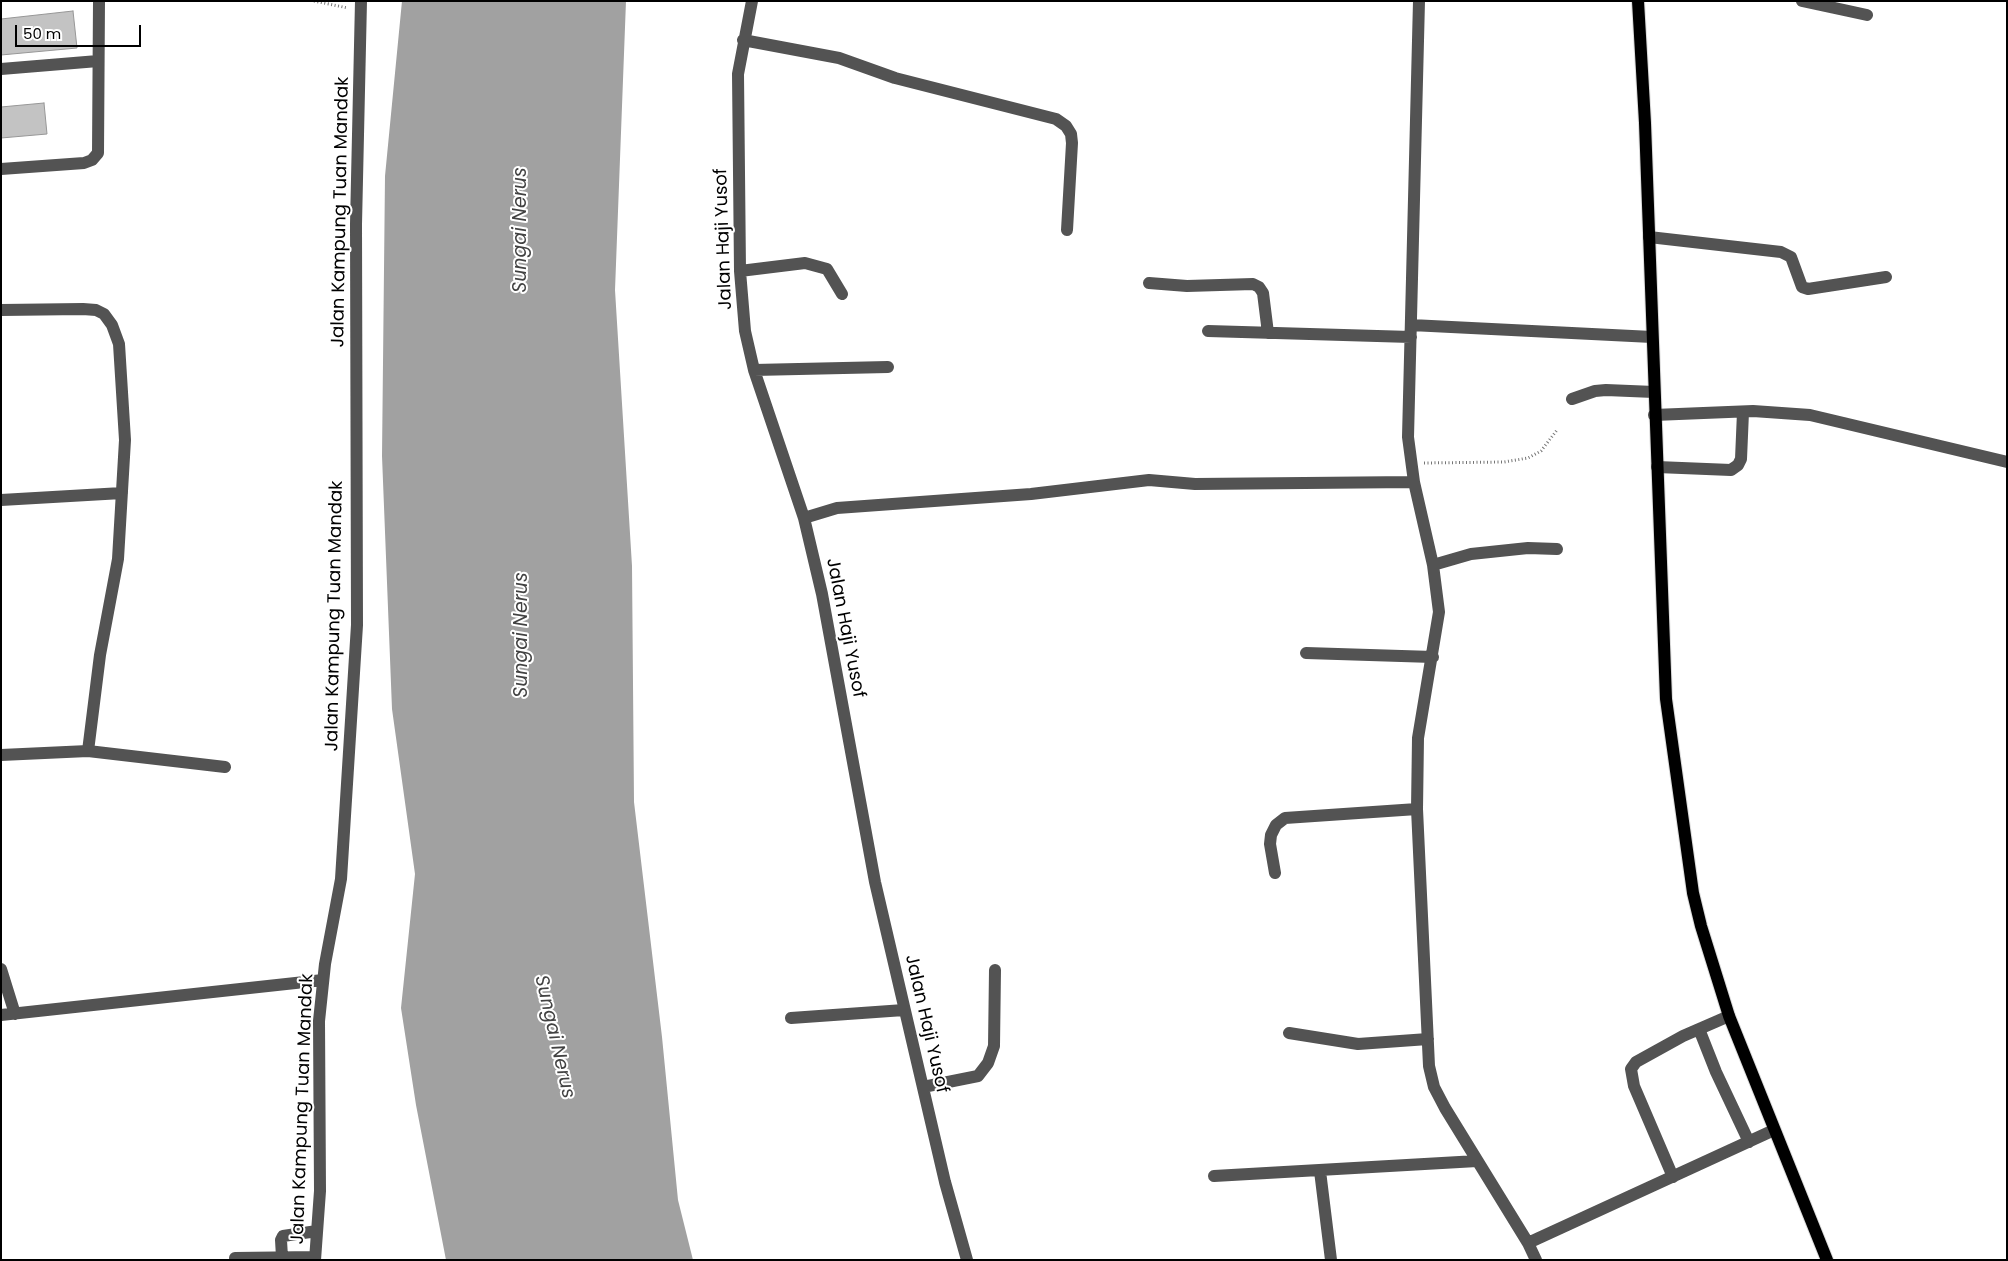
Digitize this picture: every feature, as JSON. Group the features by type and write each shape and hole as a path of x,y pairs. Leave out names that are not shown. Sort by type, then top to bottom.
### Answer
{"main road":[{"path":"1638,1 1649,236 1654,415 1666,699 1693,893 1701,926 1729,1016 1827,1260"}],"street":[{"path":"1,169 84,163 92,160 98,153 99,1"},
{"name":"Jalan Haji Yusof","path":"752,1 738,74 740,271 745,331 754,370 804,518 822,594 876,882 904,1010 945,1182 967,1260"},
{"path":"1419,1 1408,437 1414,482 1433,565 1439,612 1418,738 1417,809 1429,1066 1434,1088 1528,1243 1536,1260"},
{"path":"1802,1 1867,15"},
{"name":"Jalan Kampung Tuan Mandak","path":"315,1258 320,1190 320,1021 323,980 341,880 357,625 356,224 361,6"},
{"path":"743,40 839,58 895,78 1056,119 1066,126 1071,134 1072,143 1067,230"},
{"path":"1,69 98,61"},
{"path":"1649,236 1781,252 1791,257 1802,287 1808,289 1886,277"},
{"path":"740,271 805,263 827,270 842,294"},
{"path":"1149,283 1188,286 1253,284 1259,287 1263,293 1268,333"},
{"path":"1,310 96,310 104,314 112,325 119,344 125,440 118,560 100,655 88,751"},
{"path":"1208,331 1268,333 1411,331 1652,337"},
{"path":"754,370 888,367"},
{"path":"1572,399 1595,391 1606,390 1654,392"},
{"path":"1657,466 1731,470 1738,465 1741,459 1743,412"},
{"path":"1654,415 1778,412 1842,421 2007,462"},
{"path":"804,518 837,508 1031,494 1149,480 1195,484 1414,482"},
{"path":"1,500 122,494"},
{"path":"1433,565 1471,554 1528,548 1557,549"},
{"path":"1306,653 1433,657"},
{"path":"1,755 88,751 225,767"},
{"path":"1275,873 1270,844 1271,835 1276,825 1285,818 1417,809"},
{"path":"1,969 16,1014"},
{"path":"923,1087 978,1076 988,1063 994,1046 995,970"},
{"path":"1,1015 323,980"},
{"path":"791,1018 904,1010"},
{"path":"1673,1177 1634,1086 1631,1069 1636,1062 1699,1029 1729,1016"},
{"path":"1699,1029 1716,1072 1749,1142"},
{"path":"1289,1033 1358,1044 1428,1039"},
{"path":"1528,1243 1774,1130"},
{"path":"1214,1176 1477,1161"},
{"path":"1320,1171 1331,1260"},
{"path":"282,1258 281,1240 284,1236 317,1231"},
{"path":"235,1258 315,1258"}],"path":[{"path":"314,1 361,6"},
{"path":"1411,463 1504,462 1528,458 1541,452 1557,430"}],"water":[{"name":"Sungai Nerus","path":"402,1 626,1 615,290 632,566 634,802 662,1037 678,1200 693,1260 446,1260 416,1105 401,1008 415,874 392,709 382,456 385,176"}],"building":[{"path":"73,11 77,48 1,55 1,19"},
{"path":"44,103 47,134 1,138 1,107"}]}
